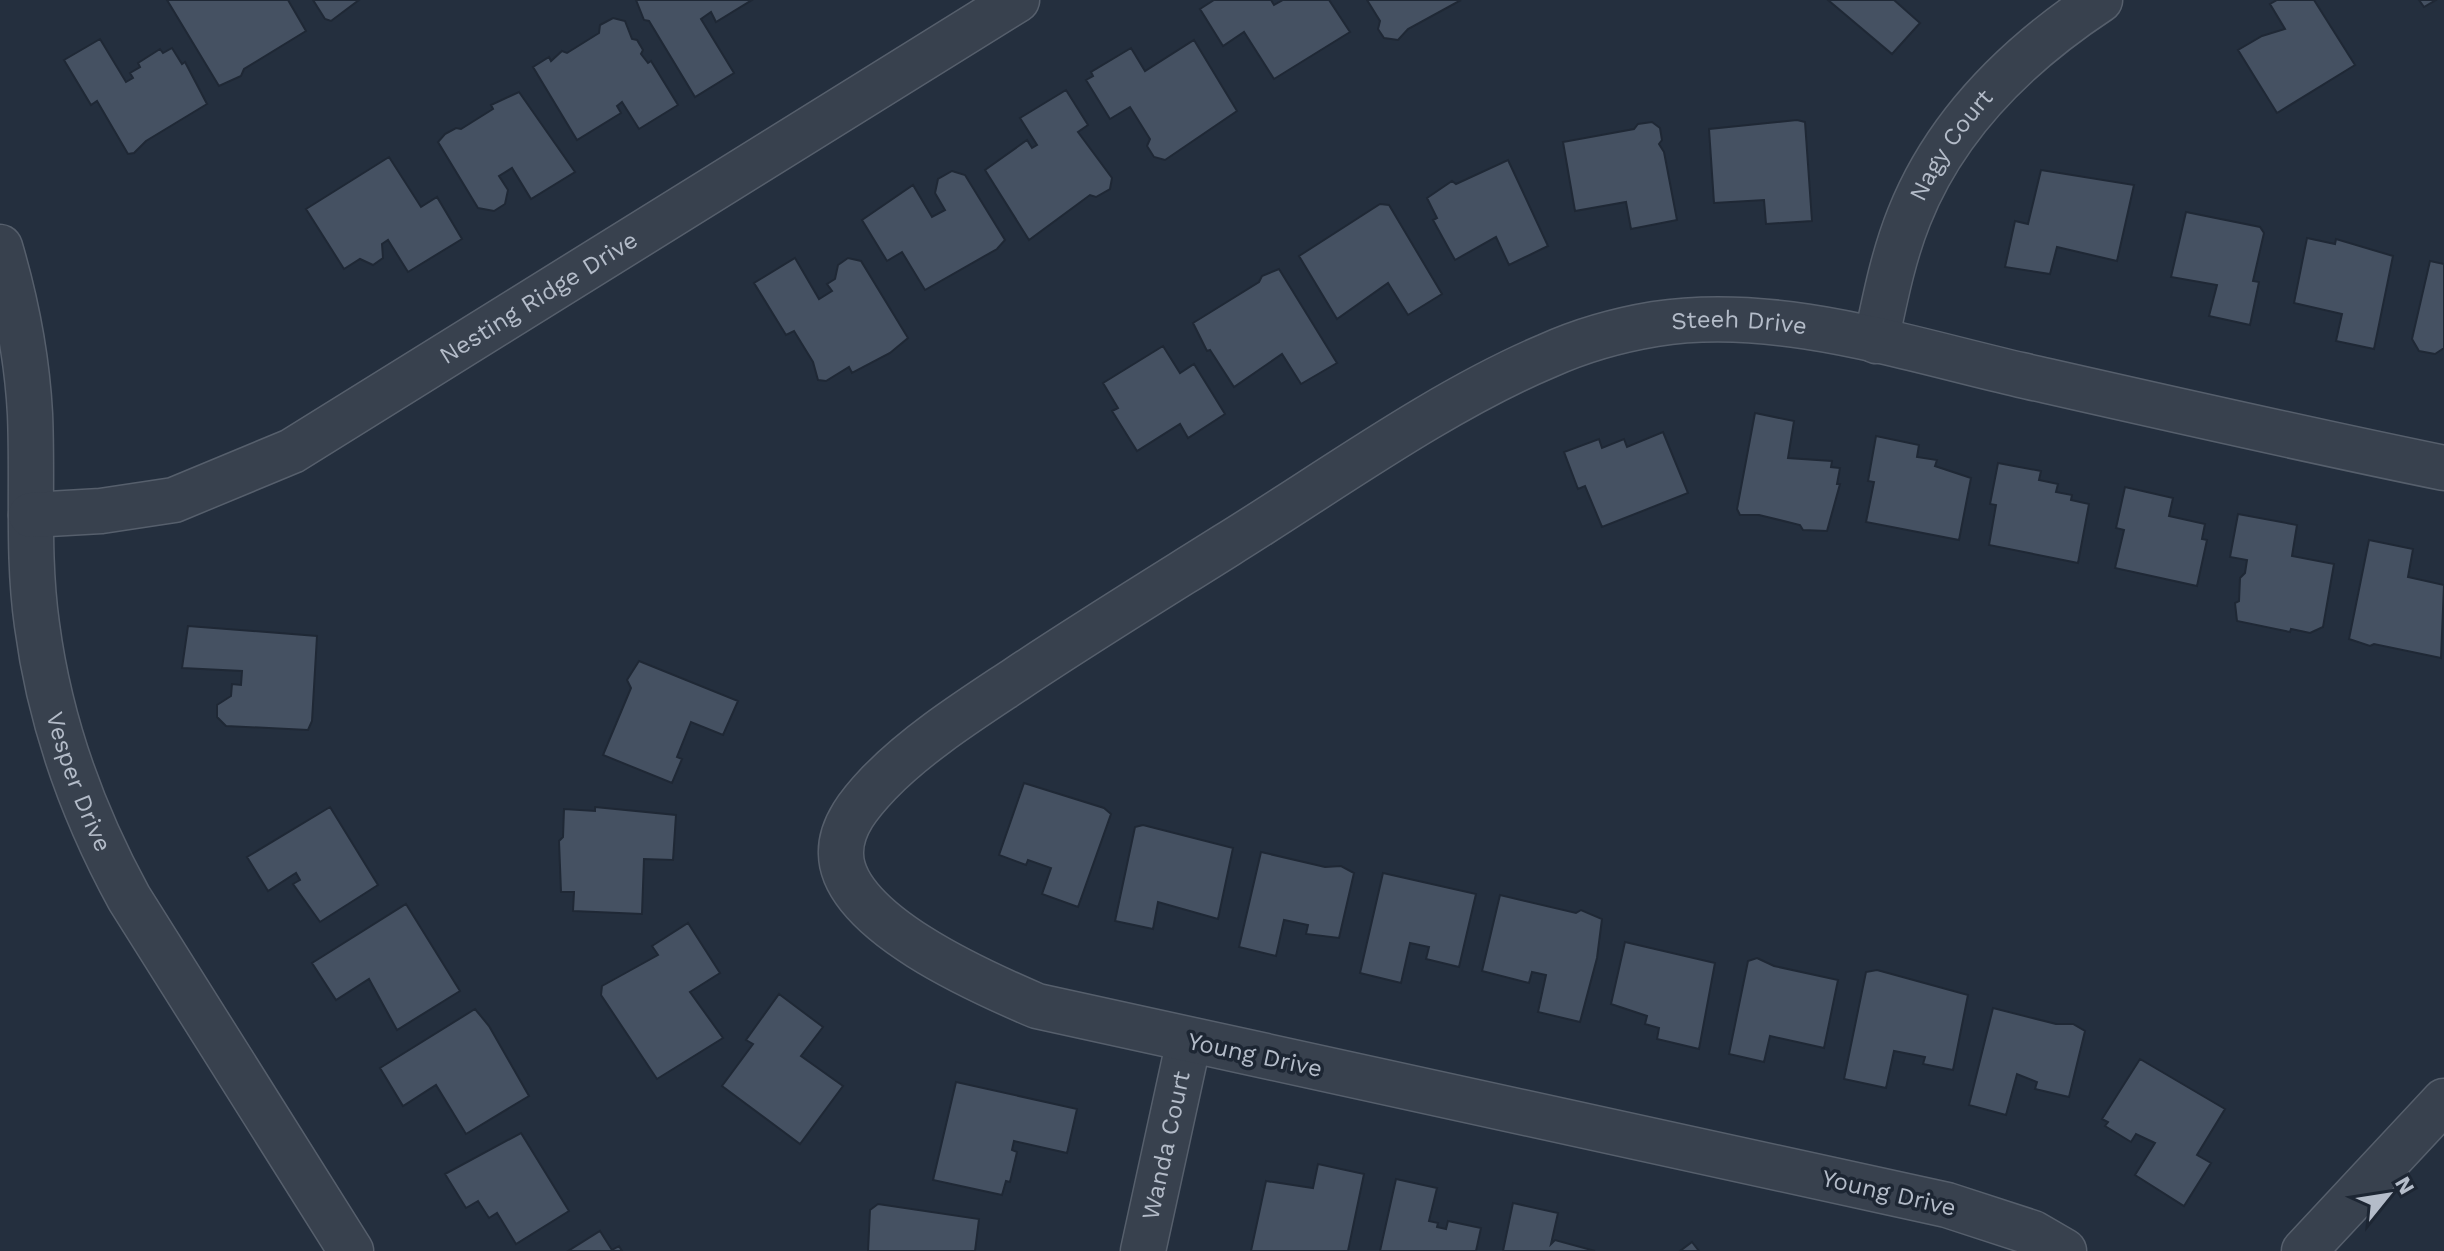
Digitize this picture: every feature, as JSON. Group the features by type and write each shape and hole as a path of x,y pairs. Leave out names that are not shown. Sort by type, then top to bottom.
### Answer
{"street":[{"name":"Nesting Ridge Drive","path":"31,515 101,511 174,500 292,451 1017,0"},
{"name":"Nagy Court","path":"1876,341 1896,254 1909,216 1949,141 1975,106 2038,44 2100,0"},
{"name":"Vesper Drive","path":"0,247 19,319 25,364 36,623 57,729 81,801 129,898 351,1251"},
{"name":"Steeh Drive","path":"1098,626 1434,416 1546,356 1652,324 1696,319 1786,325 1876,341 2272,433 2444,468"},
{"name":"Young Drive","path":"1098,626 947,726 880,782 857,808 845,831 841,853 845,876 854,893 902,933 997,988 1037,1006 1947,1205 2033,1233 2064,1251"},
{"name":"Wanda Court","path":"1143,1251 1189,1040"},
{"path":"2304,1251 2444,1101"}],"building":[{"path":"167,0 288,0 306,31 244,69 241,76 219,86"},
{"path":"313,0 359,0 331,21 325,19"},
{"path":"636,0 752,0 716,22 711,12 701,19 734,73 695,97 649,21 644,20"},
{"path":"1214,0 1271,0 1274,5 1283,0 1329,0 1350,32 1274,79 1244,32 1223,46 1200,9"},
{"path":"1367,0 1461,0 1408,29 1398,40 1384,38 1378,29 1380,21"},
{"path":"1828,0 1894,0 1920,23 1892,54"},
{"path":"2277,0 2314,0 2355,65 2277,113 2238,50 2262,36 2285,29 2270,4"},
{"path":"2419,0 2436,0 2424,7"},
{"path":"613,18 625,21 632,39 637,40 643,50 641,54 648,63 651,61 678,105 639,129 622,102 617,106 621,113 577,140 533,67 549,57 551,61 562,51 567,53 599,33 600,25"},
{"path":"100,39 126,82 133,78 130,73 140,67 138,63 160,49 163,53 172,48 182,64 185,62 207,104 128,154 97,101 91,105 64,60"},
{"path":"1194,40 1237,111 1165,160 1154,157 1147,146 1150,139 1130,107 1110,119 1086,80 1093,76 1091,72 1131,48 1145,71"},
{"path":"1066,90 1088,125 1078,132 1112,178 1110,189 1096,197 1090,195 1029,240 985,170 1027,140 1032,148 1037,145 1020,118"},
{"path":"519,92 575,172 531,199 512,168 499,176 508,190 505,204 494,211 478,208 438,142 445,134 456,128 461,129 493,109 491,105"},
{"path":"1797,120 1805,122 1812,221 1766,224 1764,200 1714,203 1709,129"},
{"path":"1652,122 1660,128 1662,140 1659,144 1664,152 1677,220 1631,229 1626,202 1575,211 1563,142 1634,129 1638,124"},
{"path":"389,157 421,207 437,197 462,239 408,272 388,240 382,244 383,258 373,265 360,259 344,269 306,209"},
{"path":"1508,160 1548,246 1509,265 1496,237 1455,260 1433,220 1437,218 1427,198 1452,181 1456,184"},
{"path":"2041,170 2134,185 2117,261 2057,247 2050,274 2005,267 2015,221 2028,224"},
{"path":"952,171 965,175 1005,240 997,249 925,290 902,252 887,261 862,220 913,185 932,217 945,210 935,193 938,179"},
{"path":"1380,204 1389,205 1442,294 1408,315 1388,283 1337,319 1299,256"},
{"path":"2186,212 2260,227 2264,233 2253,281 2259,282 2250,325 2209,316 2217,285 2171,277"},
{"path":"2307,238 2335,244 2336,239 2393,256 2374,349 2336,341 2342,314 2294,303"},
{"path":"795,258 819,299 832,291 827,284 835,279 838,265 848,258 861,261 908,338 890,353 852,373 849,367 826,381 818,380 813,362 794,331 786,335 754,283"},
{"path":"2430,261 2444,264 2444,348 2435,354 2419,351 2412,339"},
{"path":"1279,269 1337,363 1301,384 1282,354 1234,387 1210,350 1207,351 1193,323 1259,282 1262,276"},
{"path":"1163,346 1180,373 1194,364 1225,414 1188,438 1180,424 1137,451 1112,411 1118,408 1103,383"},
{"path":"1755,413 1794,421 1788,458 1832,461 1831,467 1840,468 1837,484 1840,484 1827,531 1803,530 1800,525 1759,515 1740,515 1737,509"},
{"path":"1663,432 1688,493 1602,527 1585,486 1578,489 1564,452 1599,439 1602,448 1624,439 1627,447"},
{"path":"1876,436 1919,445 1917,457 1937,460 1935,466 1971,478 1959,540 1866,522 1874,482 1868,481"},
{"path":"1998,463 2041,471 2039,480 2058,484 2056,492 2072,495 2071,500 2089,504 2078,563 1989,545 1996,505 1990,504"},
{"path":"2125,487 2173,498 2169,516 2205,524 2202,539 2207,540 2197,586 2115,568 2124,530 2116,528"},
{"path":"2238,514 2297,525 2292,556 2334,564 2323,627 2310,633 2291,629 2290,632 2237,621 2235,603 2239,601 2240,578 2245,573 2247,560 2230,557"},
{"path":"2369,540 2413,549 2408,577 2444,585 2441,658 2374,644 2370,646 2349,639"},
{"path":"188,626 317,636 312,721 308,730 226,726 217,717 217,705 231,696 232,684 241,685 242,671 182,668"},
{"path":"639,661 738,701 723,735 691,722 677,757 682,759 672,783 603,755 631,688 627,680"},
{"path":"1024,783 1104,808 1111,814 1078,907 1042,894 1051,868 1028,860 1026,865 999,855"},
{"path":"330,807 378,885 320,922 293,884 300,880 296,873 268,891 247,857"},
{"path":"595,807 676,815 673,860 644,859 642,914 573,911 574,892 561,892 559,841 563,837 564,809 595,811"},
{"path":"1143,825 1233,848 1218,919 1158,902 1153,929 1115,921 1135,827"},
{"path":"1261,852 1325,867 1341,866 1354,873 1339,938 1306,934 1308,925 1284,920 1276,956 1239,947"},
{"path":"1383,873 1476,894 1459,967 1426,959 1429,947 1410,943 1401,983 1360,973"},
{"path":"1500,895 1576,913 1581,910 1602,919 1597,958 1580,1022 1538,1012 1546,975 1532,972 1529,983 1482,971"},
{"path":"406,904 460,991 397,1030 369,979 336,1000 312,963"},
{"path":"688,923 720,973 690,992 723,1038 657,1079 601,995 602,986 658,955 652,946"},
{"path":"1625,942 1715,963 1699,1049 1657,1039 1659,1028 1645,1024 1647,1016 1611,1004"},
{"path":"1757,958 1774,966 1838,980 1824,1048 1770,1036 1764,1062 1729,1054 1748,961"},
{"path":"1877,970 1968,995 1953,1070 1923,1064 1925,1057 1894,1051 1886,1088 1844,1079 1866,972"},
{"path":"779,994 823,1027 801,1056 843,1086 800,1144 722,1086 753,1044 746,1040"},
{"path":"1993,1008 2056,1024 2073,1024 2085,1031 2069,1097 2035,1089 2037,1082 2017,1074 2006,1115 1969,1105"},
{"path":"475,1009 489,1026 529,1096 466,1134 436,1085 403,1106 380,1068"},
{"path":"2140,1059 2225,1109 2197,1155 2211,1163 2184,1206 2135,1175 2155,1143 2136,1134 2131,1142 2105,1126 2108,1122 2102,1119"},
{"path":"956,1082 1077,1109 1067,1153 1014,1141 1012,1150 1017,1152 1010,1182 1006,1181 1002,1195 933,1180"},
{"path":"521,1133 569,1211 516,1244 497,1213 489,1218 478,1201 466,1208 445,1174"},
{"path":"1318,1164 1364,1174 1348,1251 1251,1251 1266,1181 1313,1188"},
{"path":"1396,1179 1437,1188 1429,1221 1446,1229 1448,1221 1481,1228 1476,1251 1380,1251"},
{"path":"1513,1203 1558,1213 1551,1244 1555,1240 1595,1251 1503,1251"},
{"path":"878,1204 979,1219 975,1251 868,1251 870,1210"},
{"path":"600,1231 612,1250 619,1246 622,1251 568,1251"},
{"path":"1692,1242 1699,1251 1680,1251"}]}
